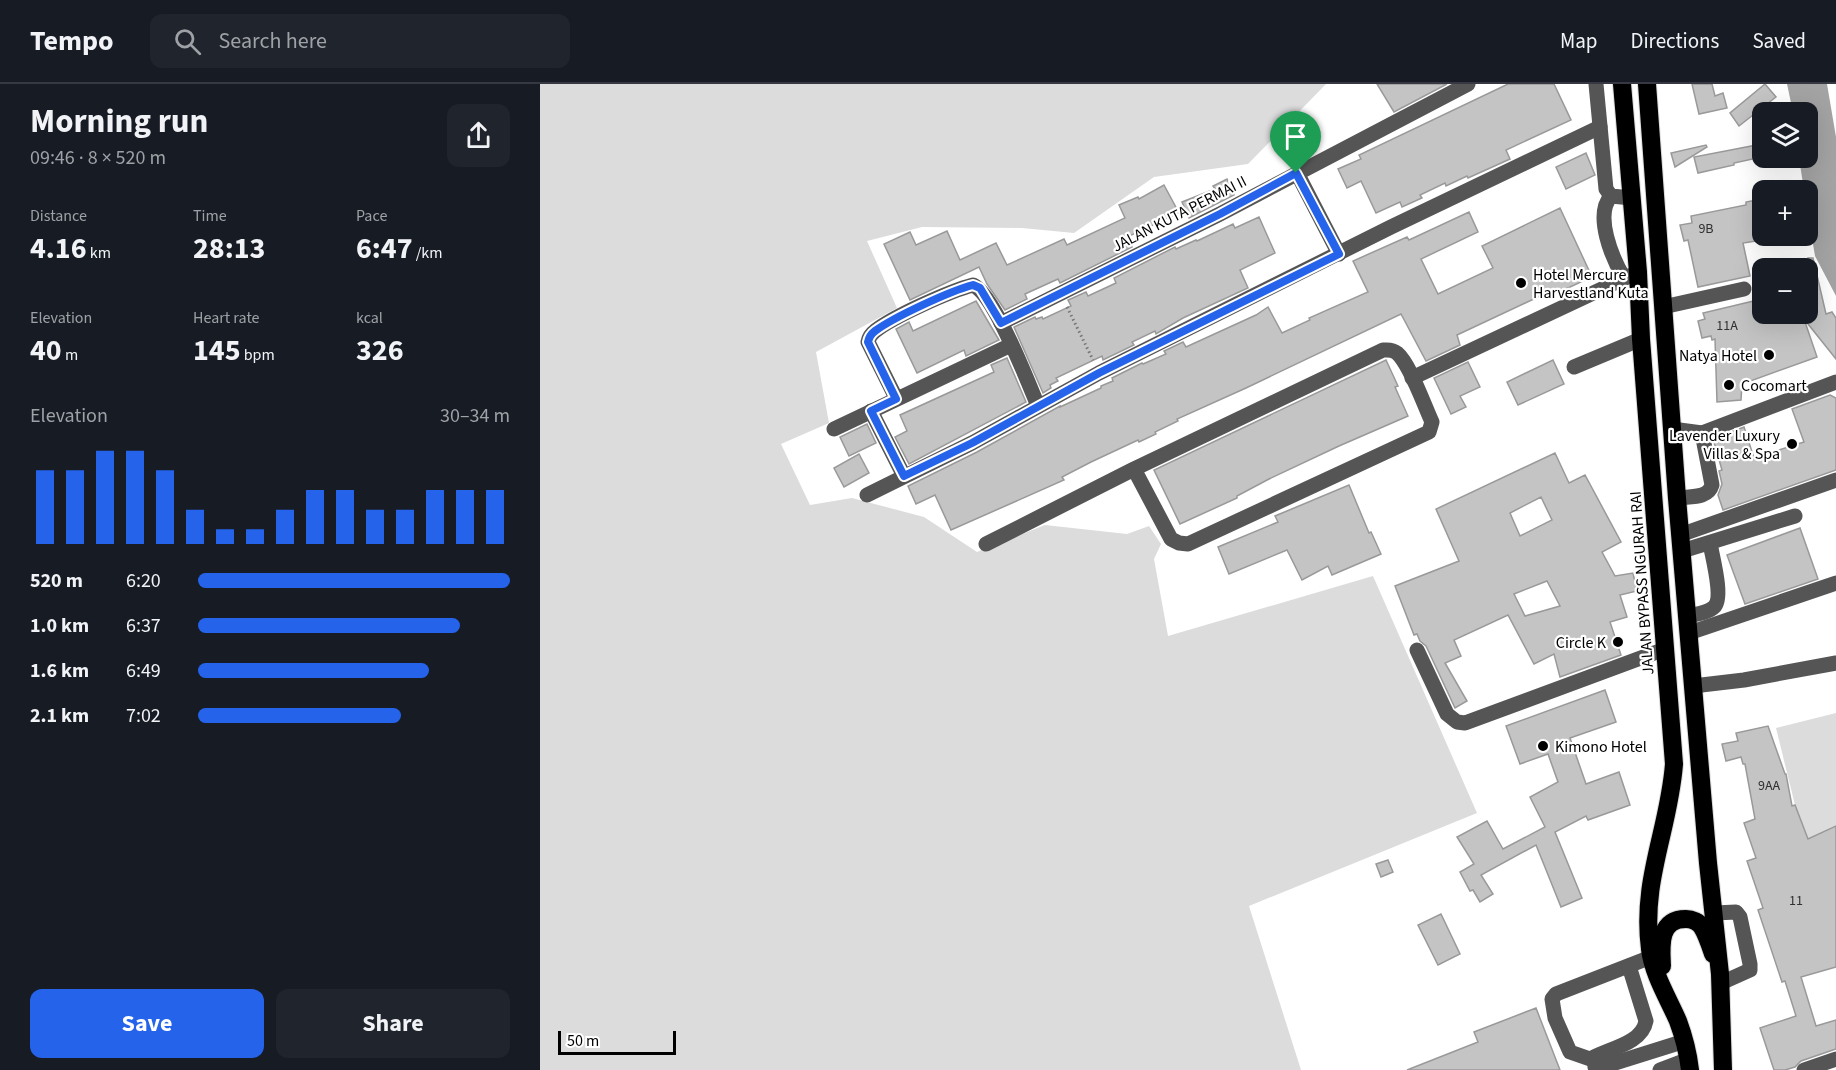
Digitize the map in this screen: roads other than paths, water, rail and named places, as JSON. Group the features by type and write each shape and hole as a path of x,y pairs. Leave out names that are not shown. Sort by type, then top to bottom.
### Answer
{"highway":[{"name":"JALAN BYPASS NGURAH RAI","path":"1622,84 1632,198 1631,275 1641,339 1674,764 1670,800 1655,856 1647,908 1651,957 1685,1041 1689,1064"},
{"path":"1647,84 1677,498 1708,863 1721,979 1723,1070"},
{"path":"1663,989 1661,947 1663,933 1671,922 1677,920 1691,920 1698,922 1702,927 1721,979"}],"street":[{"name":"JALAN KUTA PERMAI II","path":"1001,323 1220,214 1467,84"},
{"path":"1596,84 1604,182 1611,196"},
{"path":"867,495 972,443 1099,373 1410,218 1600,128"},
{"path":"1296,173 1339,254"},
{"path":"1611,196 1632,198"},
{"path":"1611,196 1606,201 1603,212 1610,250 1616,266 1631,275"},
{"path":"1412,378 1631,275"},
{"path":"896,399 868,342 870,335 907,314 973,285 980,288 1001,323 1038,406"},
{"path":"1664,307 1744,289"},
{"path":"1574,367 1641,339"},
{"path":"834,429 1011,345"},
{"path":"986,544 1134,470 1383,350 1392,350 1398,354 1432,422 1429,432 1188,544 1171,539 1134,470"},
{"path":"1672,429 1702,433 1836,382"},
{"path":"871,411 904,476"},
{"path":"1677,498 1705,495 1710,491 1712,484 1702,433"},
{"path":"1681,543 1836,480"},
{"path":"1681,543 1710,543 1795,516"},
{"path":"1688,625 1715,607 1719,598 1710,543"},
{"path":"1688,625 1836,583"},
{"path":"1418,650 1447,714 1456,722 1465,723 1665,649"},
{"path":"1693,687 1836,663"},
{"path":"1715,913 1736,912 1740,917 1750,964 1750,970 1721,979"},
{"path":"1651,957 1556,994 1552,999 1556,1018 1570,1052 1595,1067 1685,1041"},
{"path":"1595,1067 1596,1056 1639,1036 1645,1030 1646,1021 1629,966"},
{"path":"1804,1070 1836,1059"},
{"path":"1660,1070 1689,1064"}],"place":[{"name":"Hotel Mercure Harvestland Kuta","path":"1521,283"},
{"name":"Natya Hotel","path":"1769,355"},
{"name":"Cocomart","path":"1729,385"},
{"name":"Lavender Luxury Villas & Spa","path":"1792,444"},
{"name":"Circle K","path":"1618,642"},
{"name":"Kimono Hotel","path":"1543,746"}]}
